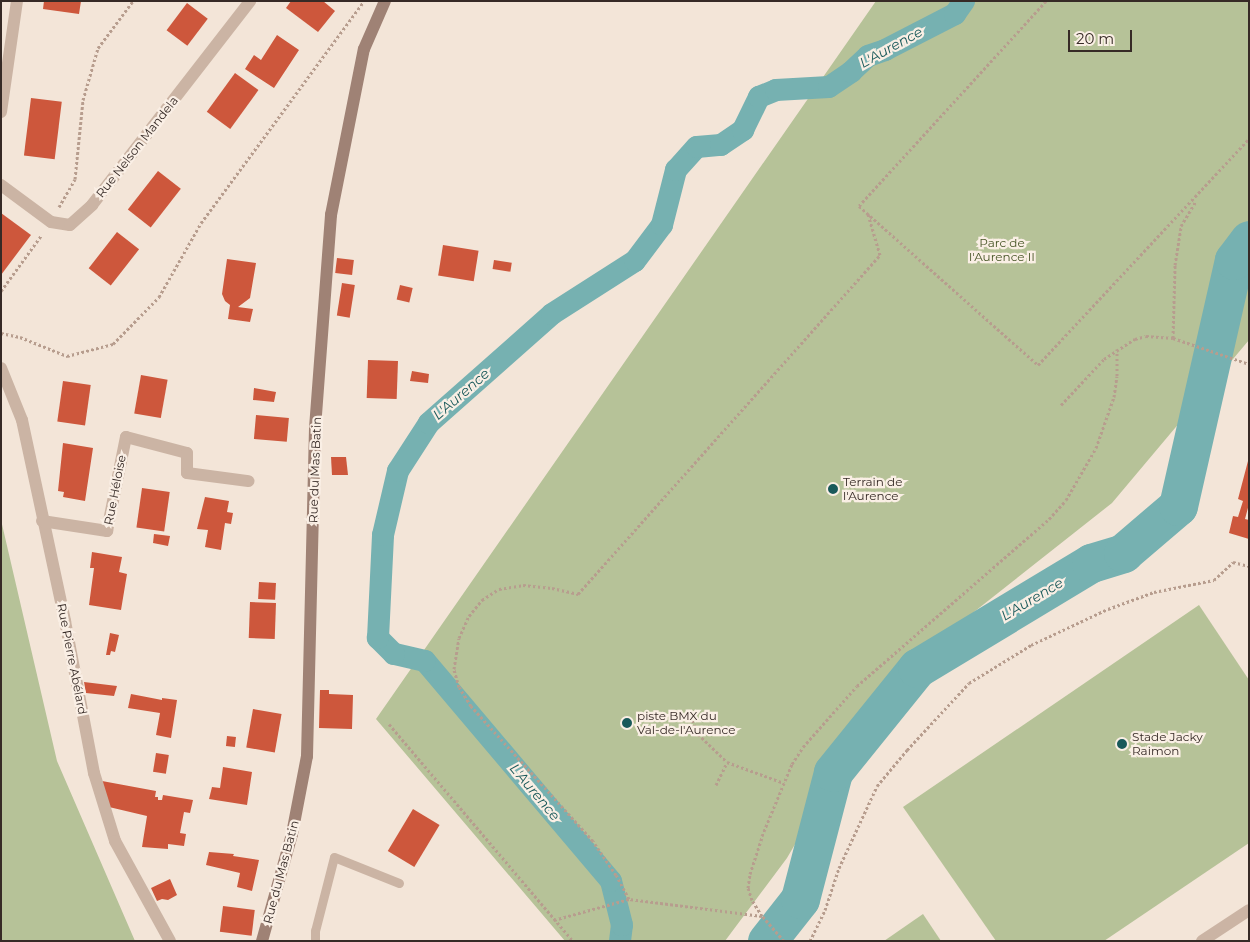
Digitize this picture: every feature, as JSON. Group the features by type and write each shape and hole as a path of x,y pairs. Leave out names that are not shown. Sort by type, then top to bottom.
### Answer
{"street":[{"path":"1,112 17,1"},
{"name":"Rue Nelson Mandela","path":"51,222 70,225 92,204 250,1"},
{"name":"Rue du Mas Batin","path":"262,941 292,834 307,756 315,428 331,215 364,49 385,1"},
{"path":"1,185 51,222"},
{"name":"Rue Pierre Abélard","path":"1,368 22,420 42,520 66,621 94,773 115,841 170,941"},
{"name":"Rue Héloise","path":"42,520 107,531 126,438 187,453 187,473 248,481"},
{"path":"1202,941 1249,910"}],"lane":[{"path":"315,941 315,931 334,857 399,883"}],"path":[{"path":"1,291 51,222 75,179 83,100 98,48 134,1"},
{"path":"1,333 20,337 68,356 113,344 159,297 201,223 364,1"},
{"path":"1046,1 859,206 1038,365 1198,196 1249,139"},
{"path":"1173,338 1175,265 1182,226 1198,196"},
{"path":"629,899 616,875 592,841 471,706 458,687 454,669 459,638 469,616 482,600 499,589 523,586 552,588 578,594 880,255 868,214"},
{"path":"1061,405 1094,368 1117,349 1135,339 1146,336 1173,338 1249,364"},
{"path":"783,940 762,916 752,900 748,888 750,874 784,783 802,747 851,693 1049,519 1066,500 1096,448 1114,397 1117,376 1117,349"},
{"path":"810,941 825,910 839,868 878,786 907,750 968,683 1031,646 1108,609 1154,592 1214,580 1233,562 1249,566"},
{"path":"692,720 698,734 727,762 784,783"},
{"path":"389,724 573,941"},
{"path":"716,785 727,762"},
{"path":"554,920 629,899 762,916"}],"green space":[{"name":"Parc de l'Aurence II","path":"876,1 1249,1 1249,340 1112,503 894,675 787,858 725,941 565,941 376,719"},
{"path":"1,520 57,761 135,941 1,941"},
{"name":"Stade Jacky Raimon","path":"1199,605 1249,680 1249,843 1104,941 996,941 903,807"},
{"path":"923,914 941,941 884,941"}],"building":[{"path":"44,1 81,1 79,14 43,9"},
{"path":"291,1 323,1 335,11 318,32 286,8"},
{"path":"187,3 208,19 187,46 167,30"},
{"path":"277,35 299,50 274,88 245,69 254,55 261,60"},
{"path":"235,73 258,90 230,129 207,112"},
{"path":"31,98 62,102 55,159 24,156"},
{"path":"158,171 181,189 151,227 128,210"},
{"path":"1,213 31,235 1,275"},
{"path":"117,232 139,249 111,285 89,268"},
{"path":"443,245 479,251 474,281 438,276"},
{"path":"337,258 354,260 352,275 335,273"},
{"path":"227,259 256,263 250,298 238,307 253,309 250,322 228,319 230,305 225,301 222,294"},
{"path":"494,260 512,263 510,272 493,269"},
{"path":"342,283 355,285 350,318 337,316"},
{"path":"400,285 413,288 409,303 397,300"},
{"path":"368,360 398,361 397,399 367,398"},
{"path":"412,371 429,374 428,383 410,381"},
{"path":"141,375 168,380 161,418 134,413"},
{"path":"63,381 91,385 85,425 57,422"},
{"path":"254,388 276,392 274,402 253,400"},
{"path":"256,415 289,418 287,442 254,439"},
{"path":"63,443 93,448 85,501 63,497 64,492 58,491"},
{"path":"331,457 346,457 348,475 332,475"},
{"path":"1248,461 1249,504 1245,519 1249,520 1249,539 1229,533 1233,516 1238,517 1243,501 1238,499"},
{"path":"142,488 170,492 164,532 136,528"},
{"path":"205,497 229,501 227,512 233,513 231,524 225,523 221,550 205,547 208,530 197,529"},
{"path":"154,534 170,536 168,546 153,543"},
{"path":"92,552 122,557 119,572 127,574 121,610 89,605 94,568 90,568"},
{"path":"259,582 276,583 275,600 258,599"},
{"path":"250,602 276,603 275,639 249,638"},
{"path":"110,633 119,635 115,652 111,651 110,655 106,655"},
{"path":"84,682 117,686 114,696 86,693"},
{"path":"320,690 329,690 329,694 353,695 352,729 319,728"},
{"path":"131,694 162,700 162,698 177,700 171,738 156,735 160,713 128,708"},
{"path":"253,709 282,714 275,752 246,747"},
{"path":"227,736 236,737 235,747 226,746"},
{"path":"156,753 169,755 166,774 153,772"},
{"path":"223,767 252,772 247,805 209,799 212,787 220,788"},
{"path":"102,781 156,791 155,797 158,797 158,800 162,800 163,795 193,800 190,813 184,812 180,833 186,834 184,846 168,844 168,849 142,847 147,816 109,807"},
{"path":"413,809 440,825 414,867 388,851"},
{"path":"209,852 234,854 233,856 259,860 252,891 237,887 240,873 206,865"},
{"path":"170,879 177,895 168,900 162,899 157,901 151,888"},
{"path":"223,906 255,910 252,936 220,932"}],"waterway":[{"name":"L'Aurence","path":"620,941 622,925 611,881 425,661 394,654 378,638 383,535 398,471 429,423 552,314 635,261 662,225 676,170 697,147 721,145 743,130 759,97 776,90 829,87 851,72 868,56 885,50 955,14 964,1"},
{"name":"L'Aurence","path":"767,941 800,899 833,772 917,668 1091,563 1123,553 1178,506 1234,260 1249,240"}],"place":[{"name":"Terrain de l'Aurence","path":"833,489"},
{"name":"piste BMX du Val-de-l'Aurence","path":"627,723"},
{"name":"Stade Jacky Raimon","path":"1122,744"}]}
